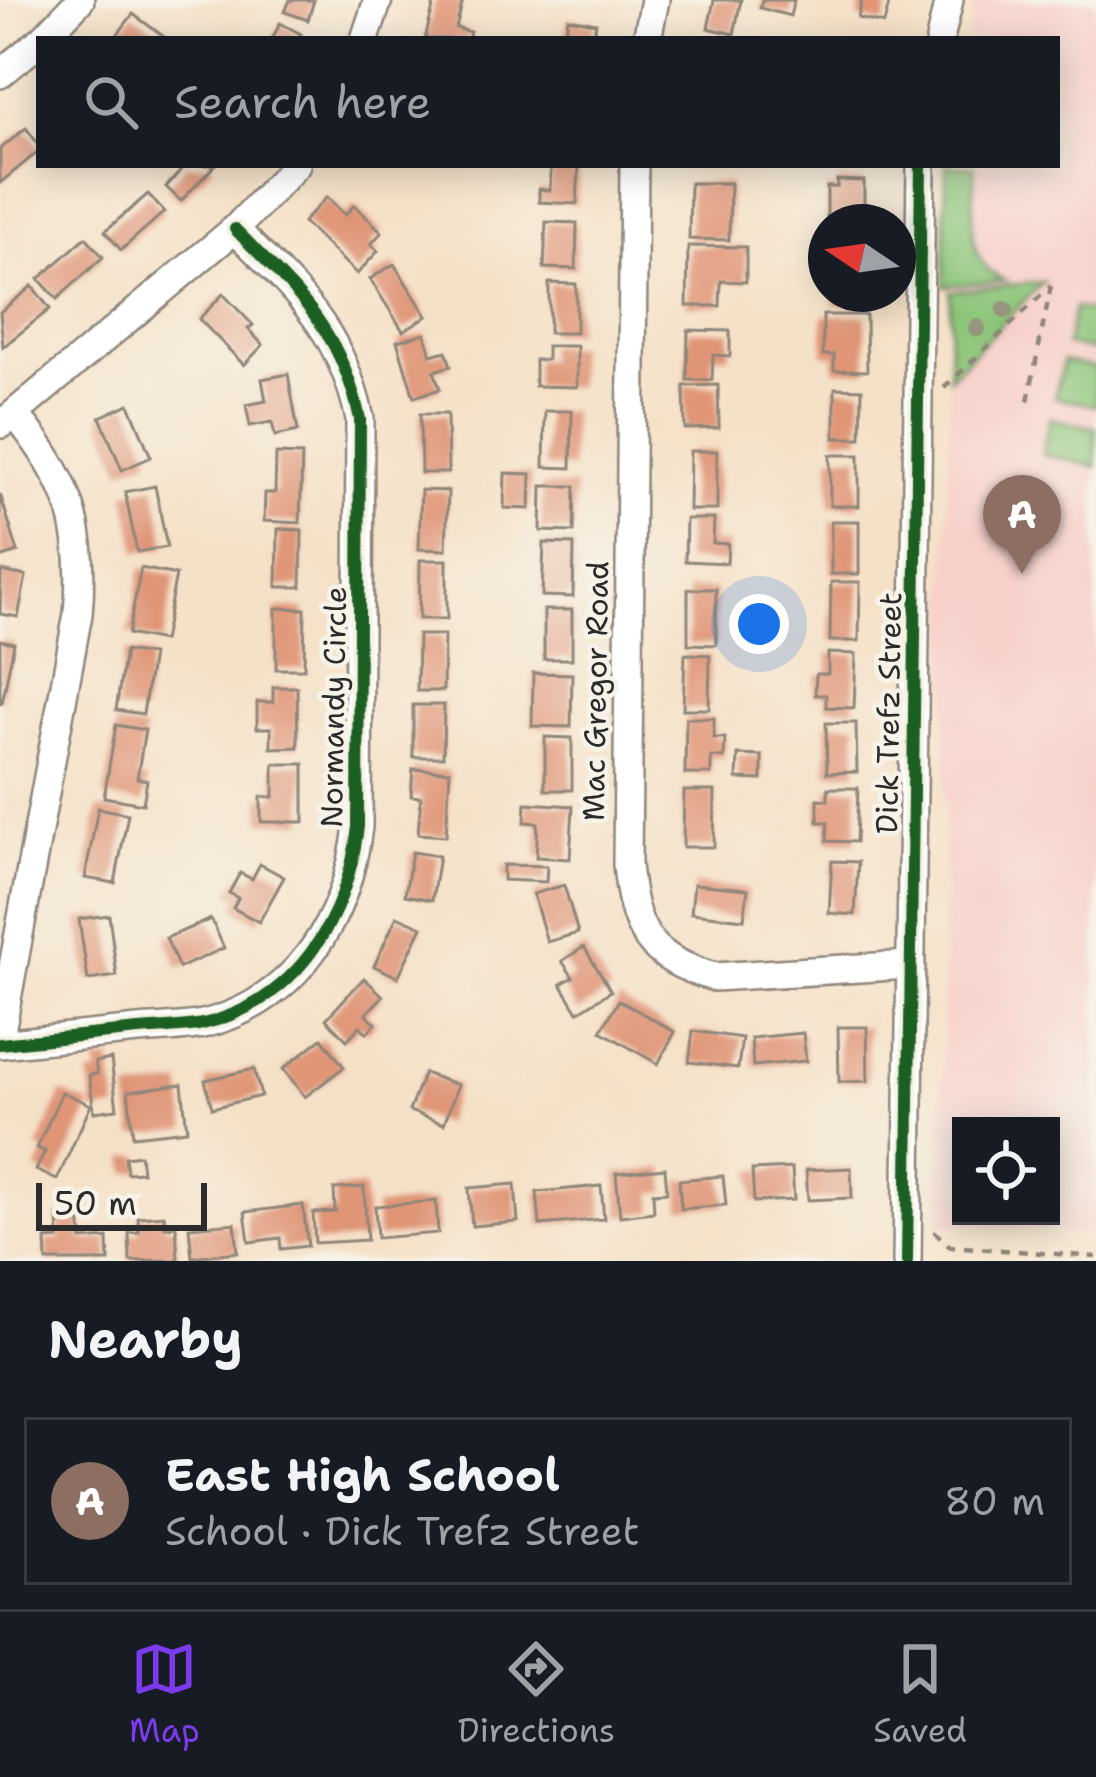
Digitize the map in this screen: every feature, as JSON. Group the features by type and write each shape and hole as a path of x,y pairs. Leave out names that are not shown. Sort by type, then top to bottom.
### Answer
{"street":[{"path":"45,36 80,0"},
{"path":"366,36 378,0"},
{"path":"648,36 655,0"},
{"path":"941,36 949,0"},
{"path":"0,74 36,44"},
{"path":"0,1040 82,574 71,501 46,452 7,420 236,229 293,168"},
{"name":"Mac Gregor Road","path":"634,168 627,841 631,903 642,933 658,952 686,969 714,977 909,965"},
{"name":"Dick Trefz Street","path":"907,1261 921,168"},
{"name":"Normandy Circle","path":"0,1040 201,1024 234,1013 267,995 302,962 332,923 346,894 358,827 360,419 352,385 328,330 236,229"}],"path":[{"path":"940,374 940,392 1051,286 1028,400"},
{"path":"932,1230 950,1246 1096,1256"}],"shaded area":[{"path":"976,0 1096,0 1096,1234 969,1225 1060,1225 1060,1117 952,1117 952,1224 941,1223 950,291 944,286 946,168 1060,168 1060,36 969,36"}],"green space":[{"path":"946,168 974,168 975,247 990,271 1005,281 944,286"},
{"path":"1043,282 949,378 950,291"},
{"path":"1074,308 1096,313 1096,351 1066,345"},
{"path":"1063,361 1096,368 1096,406 1055,397"},
{"path":"1050,418 1096,428 1096,467 1042,454"}],"building":[{"path":"290,0 314,0 308,20 285,12"},
{"path":"435,0 463,0 456,28 470,32 469,36 426,36"},
{"path":"714,0 741,0 734,34 708,28"},
{"path":"762,0 794,0 790,16 760,8"},
{"path":"862,0 890,0 884,24 858,18"},
{"path":"133,14 163,36 116,36"},
{"path":"568,18 596,23 594,36 565,36"},
{"path":"280,23 301,34 300,36 274,36"},
{"path":"26,128 36,141 36,153 0,183 0,149"},
{"path":"183,168 212,168 181,201 166,187"},
{"path":"551,168 579,168 577,204 539,202 539,189 550,190"},
{"path":"837,180 864,181 864,204 827,204 827,187 837,187"},
{"path":"690,183 730,183 729,240 689,239"},
{"path":"148,194 164,212 121,250 105,231"},
{"path":"327,197 345,215 354,205 382,232 371,244 378,251 357,274 303,222"},
{"path":"546,222 577,223 576,269 544,268"},
{"path":"86,237 103,257 57,299 39,279"},
{"path":"688,246 746,247 746,282 721,281 720,306 687,306"},
{"path":"394,264 427,316 403,331 370,279"},
{"path":"549,283 576,284 576,333 549,333"},
{"path":"32,286 50,309 3,347 0,312"},
{"path":"223,294 253,325 248,329 263,345 244,365 199,319"},
{"path":"823,315 866,315 867,371 834,370 834,355 823,355"},
{"path":"688,330 730,331 730,356 713,355 712,380 687,380"},
{"path":"425,333 431,355 446,351 451,366 434,371 440,389 414,397 397,341"},
{"path":"547,346 577,346 577,387 535,386 535,360 547,360"},
{"path":"288,374 298,431 275,436 272,422 250,426 246,405 266,401 262,379"},
{"path":"718,385 719,428 685,429 684,386"},
{"path":"835,388 862,389 861,438 835,438"},
{"path":"129,404 151,457 122,470 100,417"},
{"path":"545,411 572,411 571,468 544,467"},
{"path":"420,414 447,414 448,473 421,473"},
{"path":"690,451 717,451 717,510 689,510"},
{"path":"276,454 302,455 300,523 264,521 265,493 275,493"},
{"path":"830,455 859,455 859,506 830,506"},
{"path":"505,473 531,474 530,509 504,508"},
{"path":"155,486 167,547 137,552 125,492"},
{"path":"542,486 575,486 574,532 541,531"},
{"path":"421,490 448,491 446,550 419,549"},
{"path":"0,494 18,552 0,558"},
{"path":"686,519 714,519 713,543 728,544 727,563 685,561"},
{"path":"831,521 859,521 859,574 831,574"},
{"path":"278,529 302,530 301,587 277,587"},
{"path":"544,543 574,544 573,597 542,596"},
{"path":"420,560 447,560 447,619 419,619"},
{"path":"141,568 176,575 163,641 128,634"},
{"path":"1,571 26,576 18,617 0,614"},
{"path":"831,582 860,582 859,641 830,641"},
{"path":"688,589 716,589 716,645 688,644"},
{"path":"276,608 305,609 304,669 276,669"},
{"path":"544,610 572,610 572,659 544,659"},
{"path":"418,635 444,635 443,691 417,691"},
{"path":"0,640 14,643 2,703 0,703"},
{"path":"125,651 152,655 143,714 116,710"},
{"path":"828,653 856,654 854,708 826,707 826,695 815,695 816,674 828,674"},
{"path":"685,654 710,655 709,709 683,709"},
{"path":"533,673 572,674 571,727 532,726"},
{"path":"273,687 297,687 298,747 271,748 271,728 257,728 257,702 273,702"},
{"path":"413,705 444,705 443,757 413,757"},
{"path":"686,718 714,718 714,738 725,738 724,758 711,757 711,774 685,774"},
{"path":"826,723 856,723 857,772 827,773"},
{"path":"116,725 145,730 137,778 147,780 143,804 104,797"},
{"path":"545,737 572,738 572,790 545,790"},
{"path":"738,755 762,756 762,780 737,779"},
{"path":"274,764 304,764 304,822 261,822 261,797 274,797"},
{"path":"413,769 450,771 446,836 418,834 421,797 411,796"},
{"path":"828,788 858,788 856,842 827,841 828,822 818,822 818,799 828,800"},
{"path":"684,791 715,791 714,847 683,847"},
{"path":"526,803 573,806 570,859 536,857 538,823 525,822"},
{"path":"98,808 128,814 115,883 85,878"},
{"path":"412,852 439,856 432,900 405,895"},
{"path":"832,861 858,862 855,915 829,913"},
{"path":"260,864 284,877 259,922 233,908 238,898 229,893 240,873 252,879"},
{"path":"503,865 547,866 546,882 503,880"},
{"path":"694,884 748,889 744,919 691,913"},
{"path":"564,885 578,933 547,942 533,894"},
{"path":"109,915 117,976 88,980 79,919"},
{"path":"397,916 422,927 398,977 374,966"},
{"path":"211,919 224,948 179,968 166,938"},
{"path":"584,947 611,991 578,1012 561,984 573,977 562,961"},
{"path":"364,978 383,996 366,1014 376,1023 367,1033 360,1026 347,1040 326,1019"},
{"path":"619,1000 675,1032 658,1064 601,1031"},
{"path":"838,1027 867,1027 868,1081 839,1082"},
{"path":"693,1031 742,1038 738,1068 689,1062"},
{"path":"803,1033 806,1061 753,1066 751,1038"},
{"path":"322,1038 344,1067 305,1097 283,1069"},
{"path":"111,1059 117,1109 94,1112 89,1075 97,1074 95,1062"},
{"path":"254,1069 261,1096 212,1108 205,1080"},
{"path":"424,1073 458,1085 444,1124 409,1111"},
{"path":"182,1084 187,1130 133,1136 128,1091"},
{"path":"62,1092 91,1105 57,1180 36,1170 45,1151 37,1148"},
{"path":"140,1155 142,1172 127,1173 125,1157"},
{"path":"665,1168 667,1192 653,1193 654,1212 620,1216 616,1173"},
{"path":"792,1168 794,1200 754,1202 752,1170"},
{"path":"851,1168 852,1198 808,1200 806,1170"},
{"path":"723,1176 726,1205 681,1209 679,1180"},
{"path":"515,1184 518,1222 472,1226 469,1188"},
{"path":"601,1186 604,1219 540,1225 537,1192"},
{"path":"364,1187 367,1240 315,1243 313,1213 335,1212 334,1189"},
{"path":"436,1201 438,1233 377,1238 375,1206"},
{"path":"303,1205 308,1246 281,1249 280,1238 249,1242 245,1212"},
{"path":"80,1214 82,1240 108,1238 109,1261 47,1261 46,1240 59,1239 58,1216"},
{"path":"164,1215 165,1227 176,1226 178,1260 130,1261 129,1233 139,1232 138,1217"},
{"path":"235,1223 238,1252 192,1257 189,1227"}],"cycle path":[{"path":"907,1261 921,168"},
{"path":"0,1044 203,1024 236,1013 291,976 312,951 329,923 352,861 358,827 360,419 341,360 314,314 235,229"}],"place":[{"name":"East High School","path":"1022,574"}]}
